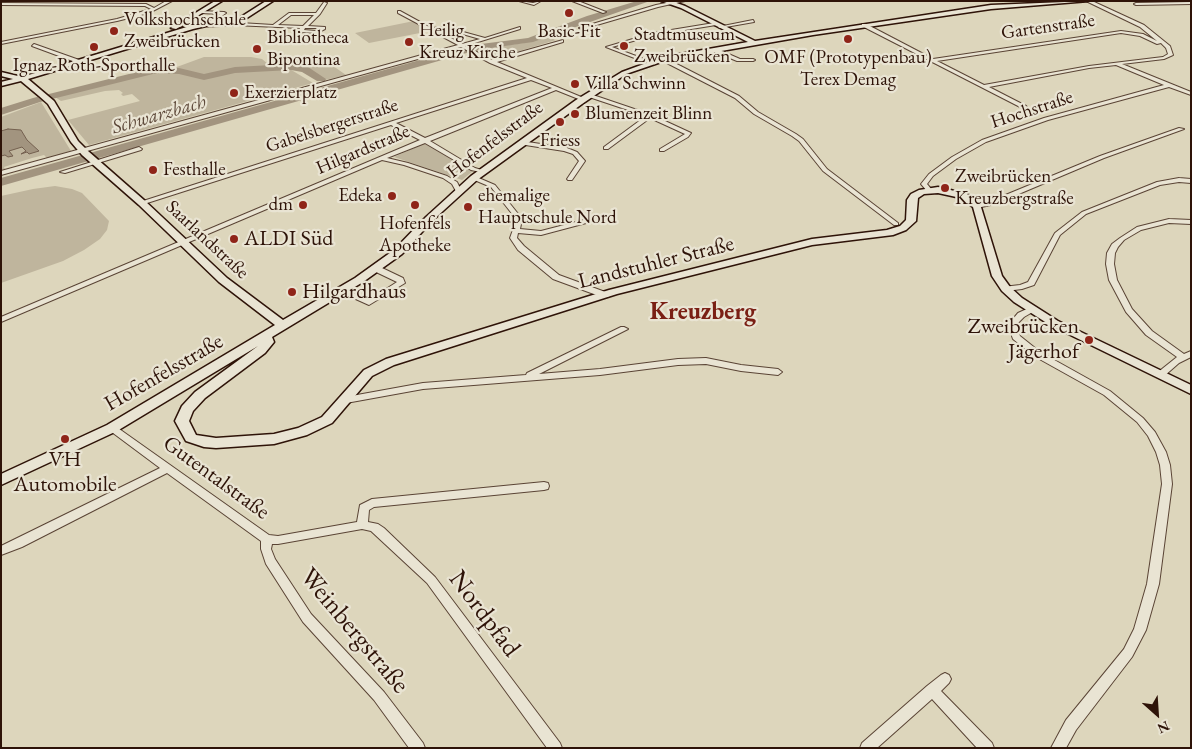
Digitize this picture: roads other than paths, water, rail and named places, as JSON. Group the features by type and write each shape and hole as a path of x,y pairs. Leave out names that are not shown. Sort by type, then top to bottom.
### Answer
{"main road":[{"path":"147,40 166,32 219,1"},
{"path":"183,22 234,24 270,1"},
{"name":"Hofenfelsstraße","path":"1,480 112,428 377,269 398,252 474,178 598,88 624,72 663,60 864,25 996,7 1087,1"},
{"path":"661,3 671,3 683,7 754,43"},
{"path":"166,32 208,24"},
{"path":"1,84 80,62 192,27"},
{"path":"1,74 22,79"},
{"name":"Saarlandstraße","path":"22,79 46,97 84,152 142,203 237,292 283,326"},
{"path":"929,190 945,190 969,199 977,206 994,268 1006,289 1032,310 1191,390"},
{"name":"Landstuhler Straße","path":"266,337 268,342 260,350 200,395 187,409 182,421 191,438 216,443 286,436 302,432 321,424 336,412 368,373 390,362 605,295 812,242 889,233 908,225 912,217 912,200 918,194 929,190"},
{"path":"269,316 313,308"}],"street":[{"path":"521,1 536,2"},
{"path":"574,1 604,12"},
{"path":"671,3 683,1"},
{"path":"985,86 1116,63 1167,57 1172,54 1166,45 1142,26 1087,1"},
{"path":"1,4 147,5 169,2"},
{"path":"1,43 117,20 154,10 169,2"},
{"path":"234,24 303,28 318,14 325,3"},
{"path":"581,28 661,3"},
{"path":"1136,4 1191,3"},
{"path":"147,5 154,10"},
{"path":"201,12 224,13 208,24"},
{"path":"399,12 492,62 566,92 650,116 688,133 662,150"},
{"path":"274,26 290,14 318,14"},
{"path":"608,47 653,34 753,21"},
{"path":"864,25 1024,107"},
{"path":"431,29 445,28 485,39"},
{"path":"1,173 84,152 461,47 518,28"},
{"name":"Gartenstraße","path":"933,60 1121,32 1141,34 1166,45"},
{"path":"40,34 57,39"},
{"path":"1,39 12,40"},
{"path":"492,62 561,41"},
{"path":"34,45 80,62"},
{"path":"608,47 650,63"},
{"path":"715,50 739,60 753,60"},
{"path":"663,60 737,96 756,113 794,135 825,170 896,224"},
{"path":"1116,63 1191,94"},
{"name":"Gabelsbergerstraße","path":"142,203 531,78"},
{"name":"Hochstraße","path":"929,190 925,187 925,182 940,167 969,149 1002,134 1046,119 1169,85"},
{"name":"Hilgardstraße","path":"1,320 381,158 556,88"},
{"path":"566,92 583,92 598,88"},
{"path":"606,148 650,116"},
{"path":"391,123 426,140 473,169 483,172"},
{"path":"977,206 993,203 1102,157 1181,130"},
{"path":"521,143 575,152 582,161 570,179"},
{"path":"63,172 139,149"},
{"path":"381,158 445,177 455,183 459,192"},
{"path":"474,178 493,186 502,196 518,219 514,238 517,244 548,272 564,281 605,295"},
{"path":"1006,289 1022,287 1031,283 1056,234 1084,213 1159,182 1191,181"},
{"path":"516,231 540,232 603,217"},
{"path":"1160,375 1187,355 1149,333 1129,310 1113,280 1110,264 1111,253 1122,239 1139,228 1169,221 1191,222"},
{"path":"342,291 373,303 400,283 400,280 377,269"},
{"path":"1032,310 1021,315 1012,325 1016,337 1037,354 1108,393 1140,420 1152,434 1166,465 1167,484 1153,584 1140,630 1128,652 1071,725 1058,748"},
{"path":"521,379 624,329"},
{"path":"346,400 423,386 600,372 678,362 706,362 778,372"},
{"name":"Gutentalstraße","path":"112,428 267,539 278,540 362,525"},
{"path":"1,551 168,468"},
{"path":"362,525 364,508 372,503 544,486"},
{"name":"Nordpfad","path":"362,525 374,527 380,531 431,580 555,748"},
{"name":"Weinbergstraße","path":"267,539 266,549 270,561 307,618 379,696 418,748"},
{"path":"867,748 945,679"},
{"path":"932,690 988,748"}],"waterway":[{"name":"Schwarzbach","path":"1,182 476,47 530,40 590,18 646,1"},
{"path":"1,112 37,100 157,70 179,71 204,77 235,70 291,67 305,69 321,79"}],"place":[{"name":"Basic-Fit","path":"569,13"},
{"name":"Volkshochschule Zweibrücken","path":"114,31"},
{"name":"OMF (Prototypenbau) Terex Demag","path":"848,39"},
{"name":"Heilig Kreuz Kirche","path":"409,42"},
{"name":"Stadtmuseum Zweibrücken","path":"624,46"},
{"name":"Ignaz-Roth-Sporthalle","path":"94,47"},
{"name":"Bibliotheca Bipontina","path":"257,49"},
{"name":"Villa Schwinn","path":"575,84"},
{"name":"Exerzierplatz","path":"234,93"},
{"name":"Blumenzeit Blinn","path":"575,114"},
{"name":"Friess","path":"560,122"},
{"name":"Festhalle","path":"153,170"},
{"name":"Zweibrücken Kreuzbergstraße","path":"945,188"},
{"name":"Edeka","path":"392,196"},
{"name":"dm","path":"303,205"},
{"name":"Hofenfels Apotheke","path":"415,205"},
{"name":"ehemalige Hauptschule Nord","path":"468,207"},
{"name":"ALDI Süd","path":"234,239"},
{"name":"Hilgardhaus","path":"292,292"},
{"name":"Zweibrücken Jägerhof","path":"1089,340"},
{"name":"VH Automobile","path":"65,439"}],"district":[{"name":"Kreuzberg","path":"703,312"}]}
